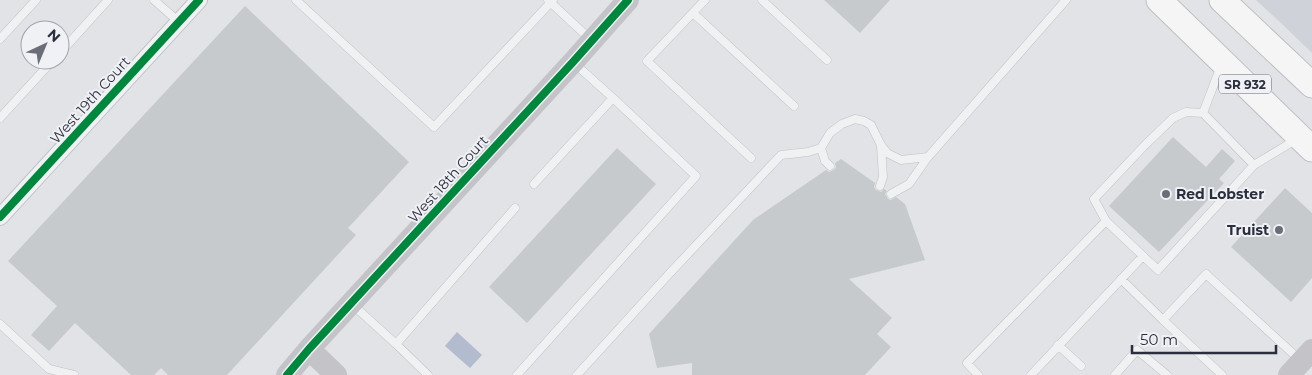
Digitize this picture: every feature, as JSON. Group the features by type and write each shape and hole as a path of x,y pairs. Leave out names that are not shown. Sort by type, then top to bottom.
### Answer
{"main road":[{"name":"SR 932","path":"1158,0 1306,143"},
{"name":"SR 932","path":"1222,0 1312,85"}],"street":[{"name":"West 19th Court","path":"0,217 199,0"},
{"name":"West 18th Court","path":"287,375 628,0"},
{"path":"309,349 336,375"}],"lane":[{"path":"0,39 36,0"},
{"path":"70,42 108,0"},
{"path":"154,0 178,22"},
{"path":"296,0 434,127 551,1 592,41"},
{"path":"705,0 647,61 751,158"},
{"path":"762,0 827,60"},
{"path":"891,194 909,184 928,157 1066,0"},
{"path":"693,13 794,106"},
{"path":"1203,113 1223,61"},
{"path":"517,375 696,176 573,62"},
{"path":"0,118 44,70"},
{"path":"534,184 613,98"},
{"path":"1254,164 1203,113 1186,112 1173,118 1094,199 1106,221 1158,270 1254,164 1306,143"},
{"path":"577,375 781,155 808,152 821,148 830,133 842,124 855,119 871,125 887,153 901,160 928,157"},
{"path":"880,186 883,177 881,145"},
{"path":"821,148 825,161 830,166"},
{"path":"396,344 515,208"},
{"path":"978,375 967,364 1106,221"},
{"path":"1031,375 1143,256"},
{"path":"1163,320 1206,274 1301,362"},
{"path":"1121,279 1222,375"},
{"path":"351,304 428,375"},
{"path":"0,324 49,369 74,375"},
{"path":"1058,346 1081,366"},
{"path":"1115,375 1137,350 1167,375"}],"shaded area":[{"path":"1256,0 1312,0 1312,53 1281,23"}],"water":[{"path":"457,332 482,355 470,368 445,346"}],"building":[{"path":"824,0 890,0 860,33"},
{"path":"245,6 409,162 348,228 356,235 227,375 168,375 161,368 154,375 131,375 75,323 49,351 31,335 57,306 8,261"},
{"name":"Red Lobster","path":"1173,137 1206,167 1222,149 1235,161 1219,179 1224,183 1159,252 1109,206"},
{"path":"617,148 656,184 527,323 489,287"},
{"path":"841,159 875,183 874,187 876,190 881,192 884,189 887,191 885,194 888,199 891,200 896,197 905,204 925,260 849,279 892,318 877,334 891,347 865,375 692,375 692,363 657,368 649,334 753,220 826,170 829,172 834,170 836,167 835,163"},
{"name":"Truist","path":"1285,188 1312,213 1312,278 1291,302 1231,247"}],"cycle path":[{"path":"0,217 199,0"},
{"path":"287,375 628,0"}],"place":[{"name":"Red Lobster","path":"1166,194"},
{"name":"Truist","path":"1279,230"}]}
